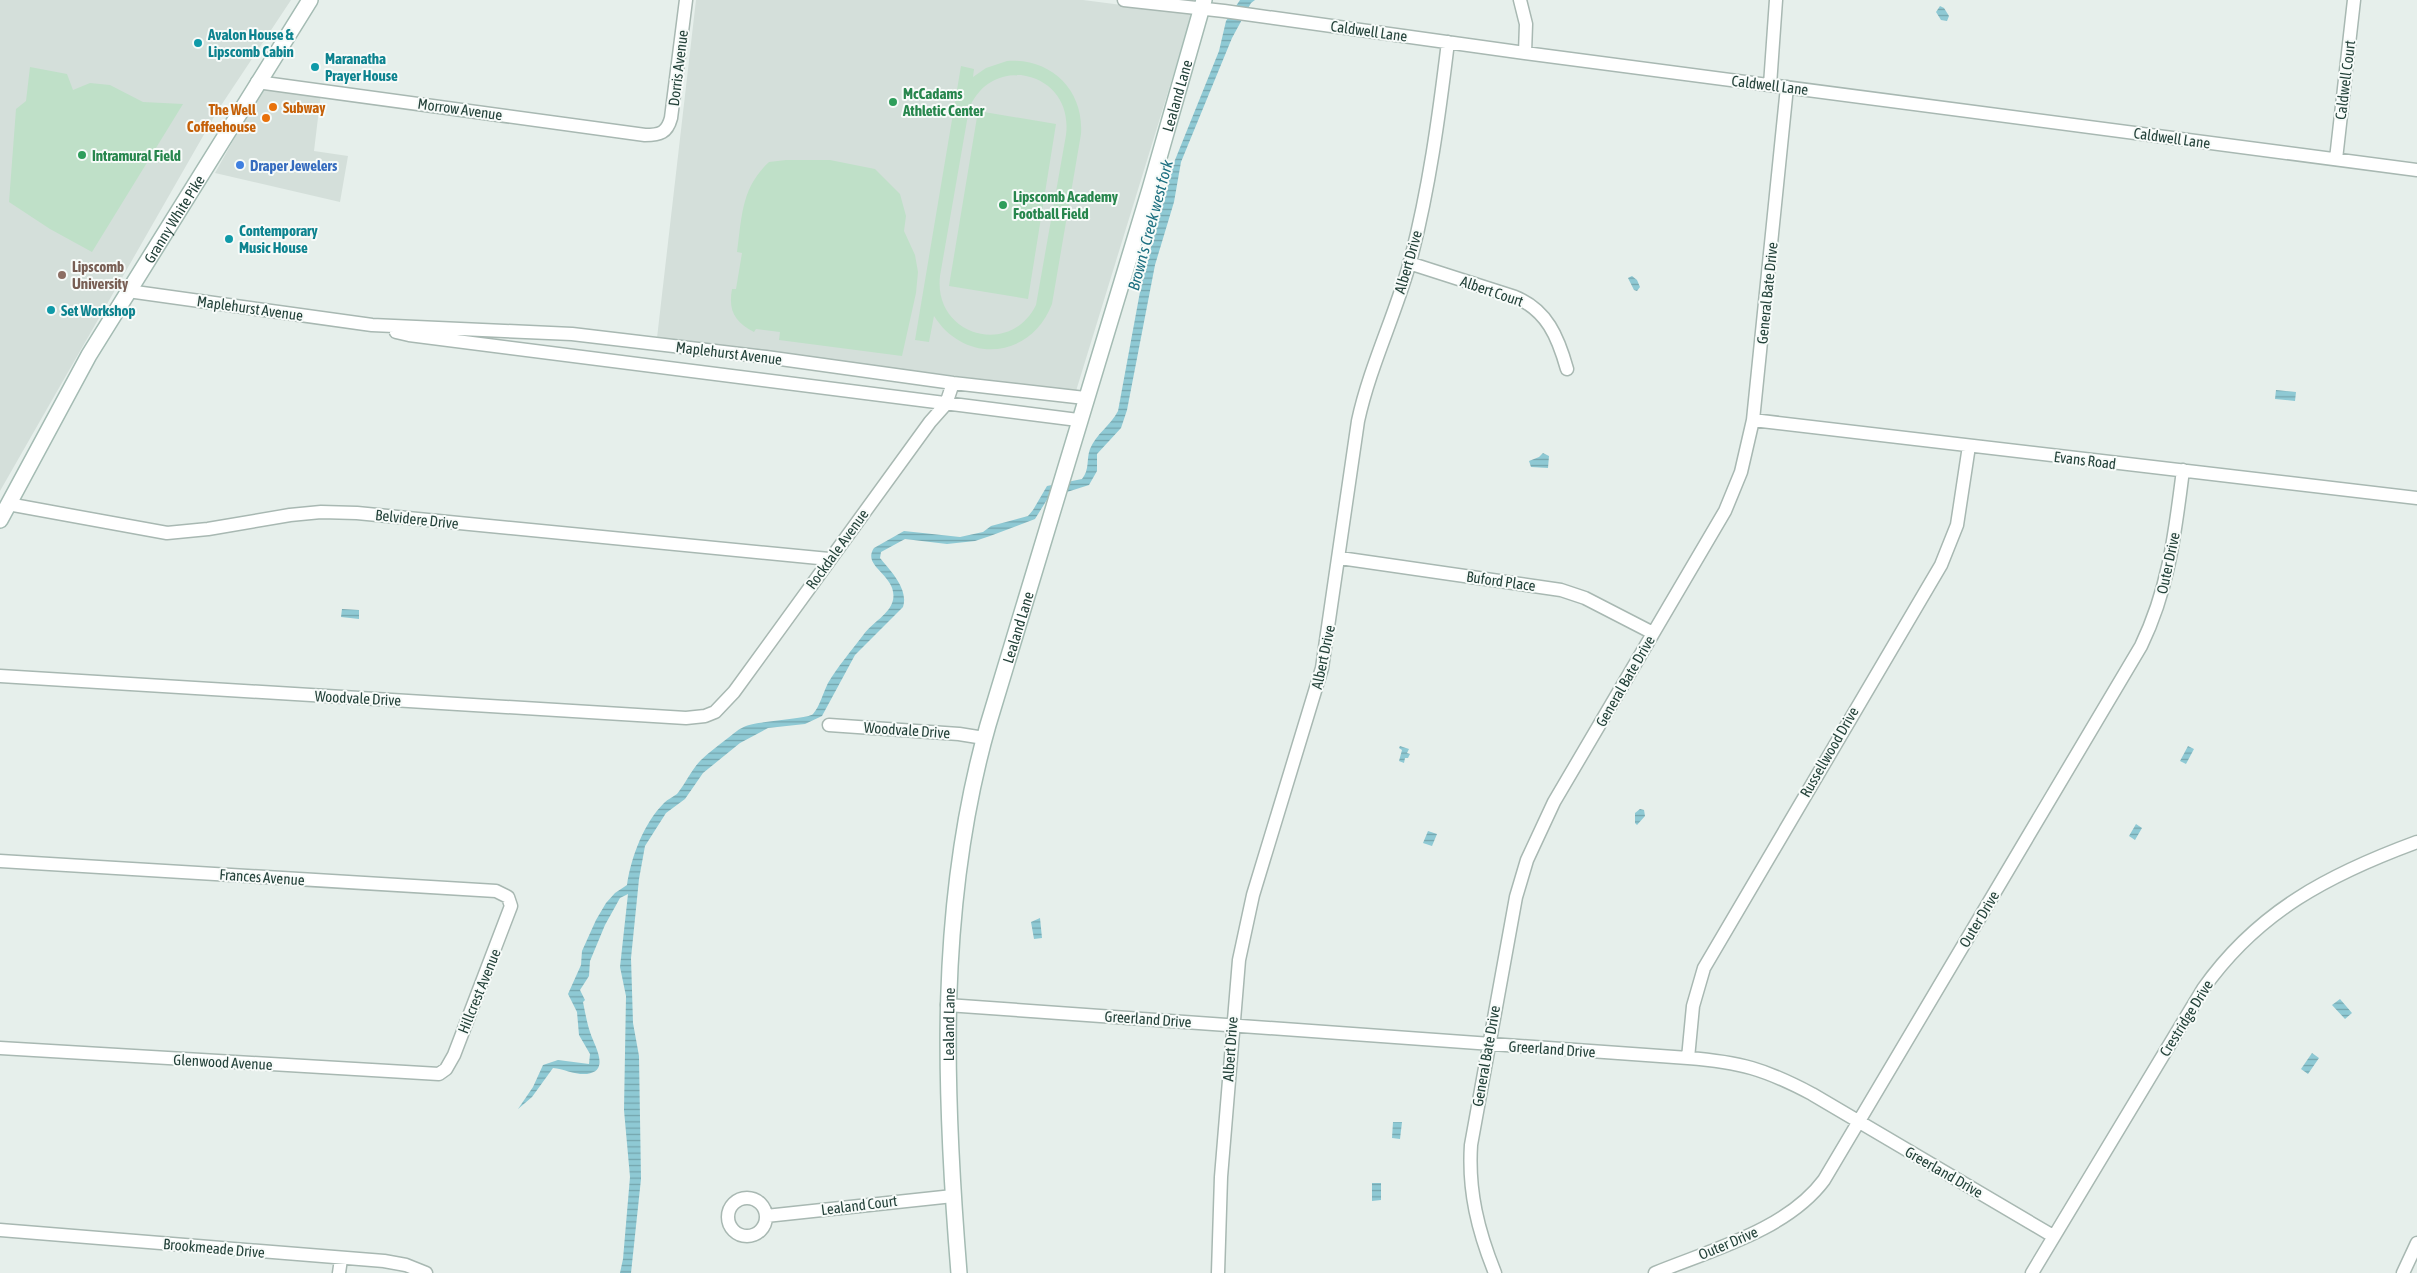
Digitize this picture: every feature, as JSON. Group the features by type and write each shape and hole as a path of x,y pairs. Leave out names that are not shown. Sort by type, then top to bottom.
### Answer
{"street":[{"name":"Granny White Pike","path":"0,520 89,356 257,82 310,0"},
{"name":"Dorris Avenue","path":"662,134 671,118 686,0"},
{"name":"Caldwell Lane","path":"1124,0 1203,4 1224,11 1525,53 2417,170"},
{"path":"1520,0 1526,24 1525,53"},
{"path":"1770,85 1776,0"},
{"name":"Caldwell Court","path":"2336,159 2354,0"},
{"name":"Lealand Lane","path":"959,1273 947,1097 947,1005 958,876 968,811 984,738 1078,420 1150,189 1203,4"},
{"name":"Albert Drive","path":"1218,1273 1220,1195 1232,1025 1243,936 1322,668 1362,406 1409,263 1431,165 1448,42"},
{"name":"Morrow Avenue","path":"257,82 645,134 662,134"},
{"name":"General Bate Drive","path":"1495,1273 1476,1219 1470,1171 1471,1146 1516,898 1527,860 1554,802 1734,491 1746,453 1753,420 1787,87"},
{"name":"Albert Court","path":"1409,263 1515,297 1532,305 1551,326 1567,369"},
{"name":"Maplehurst Avenue","path":"128,291 372,325 572,334 1085,398"},
{"name":"Maplehurst Avenue","path":"372,325 419,337 1078,420"},
{"name":"Rockdale Avenue","path":"715,712 745,677 829,559 930,422 946,404 953,383"},
{"name":"Evans Road","path":"1753,420 2417,498"},
{"name":"Russellwood Drive","path":"1688,1058 1693,1006 1704,968 1940,565 1957,525 1969,446"},
{"name":"Outer Drive","path":"1654,1273 1750,1234 1792,1211 1813,1195 1859,1122 2145,638 2162,598 2168,572 2183,470"},
{"name":"Belvidere Drive","path":"8,504 167,533 208,529 290,515 321,512 357,513 829,559"},
{"name":"Buford Place","path":"1340,558 1561,590 1585,598 1653,633"},
{"name":"Woodvale Drive","path":"0,676 686,718 705,716 715,712"},
{"name":"Woodvale Drive","path":"829,725 938,732 984,738"},
{"name":"Crestridge Drive","path":"2032,1273 2203,989 2231,953 2277,912 2317,886 2363,862 2417,842"},
{"name":"Frances Avenue","path":"0,861 496,891 508,897 510,911"},
{"name":"Hillcrest Avenue","path":"445,1071 454,1055 510,911"},
{"name":"Greerland Drive","path":"947,1005 1729,1062 1764,1071 1812,1094 2053,1236"},
{"name":"Glenwood Avenue","path":"0,1048 431,1074 445,1071"},
{"name":"Lealand Court","path":"766,1216 953,1196"},
{"name":"Brookmeade Drive","path":"0,1230 395,1263 426,1273"},
{"path":"2403,1273 2417,1243"},
{"path":"338,1273 341,1258"}],"shaded area":[{"name":"Lipscomb University","path":"0,0 291,0 218,110 0,491"},
{"path":"696,0 1083,0 1192,14 1076,391 657,338"},
{"path":"262,89 321,93 314,151 348,156 340,202 215,173"}],"green space":[{"path":"1007,61 1023,61 1051,71 1071,91 1077,104 1081,134 1052,304 1042,322 1029,336 1014,345 997,349 979,348 963,343 947,332 934,316 929,342 915,340 961,66 974,69 973,77 986,68","holes":["1012,75 1032,77 1050,88 1062,103 1065,113 1066,135 1036,305 1024,321 1009,331 992,335 976,332 960,325 948,313 941,296 940,276 969,109 983,88 996,79"]},
{"name":"Intramural Field","path":"30,67 67,74 73,90 90,83 110,85 143,102 183,104 92,252 50,229 9,202 16,109 26,101"},
{"name":"Lipscomb Academy Football Field","path":"978,111 1056,124 1028,299 949,286"},
{"path":"830,160 875,169 900,194 906,216 904,231 915,255 918,272 916,293 902,356 779,340 780,332 756,329 754,332 742,324 734,315 731,297 732,289 736,289 742,253 737,252 744,204 753,182 769,162"}],"water":[{"path":"1240,0 1255,0 1251,3 1232,38 1181,162 1174,202 1155,265 1127,410 1121,428 1097,454 1097,471 1089,485 1048,498 1035,519 975,541 947,544 905,539 881,552 880,558 898,580 901,587 904,600 903,607 855,655 822,716 805,724 768,728 740,743 703,773 685,799 666,813 645,846 639,879 631,958 633,1023 639,1056 641,1179 631,1273 620,1273 623,1259 630,1177 624,1110 626,996 620,967 628,894 620,898 605,925 590,961 589,976 580,990 585,1000 583,1002 587,1021 599,1057 600,1063 598,1068 594,1072 583,1074 553,1068 532,1097 518,1109 533,1087 543,1065 558,1060 589,1064 590,1054 579,1035 577,1012 568,994 581,965 582,951 596,920 606,903 615,893 627,885 635,852 650,820 667,800 677,794 694,768 704,757 744,727 813,714 836,670 867,630 885,614 893,600 893,591 890,584 872,561 871,555 874,548 904,531 960,537 983,532 991,526 1028,516 1047,486 1082,479 1086,472 1090,449 1118,411 1142,281 1173,165 1219,51 1226,21"},
{"path":"1940,6 1944,8 1949,16 1947,21 1941,20 1936,12"},
{"path":"1632,276 1637,280 1640,287 1637,291 1634,290 1628,278"},
{"path":"2276,390 2296,392 2295,401 2275,399"},
{"path":"1543,453 1549,456 1548,468 1531,467 1529,461"},
{"path":"342,609 359,610 359,619 341,617"},
{"path":"1400,746 1409,749 1407,753 1410,754 1408,758 1405,758 1404,763 1399,761 1402,750 1399,748"},
{"path":"2188,746 2194,749 2186,764 2180,761"},
{"path":"1640,809 1644,810 1645,816 1637,825 1635,823 1635,813"},
{"path":"2136,824 2142,828 2135,840 2129,836"},
{"path":"1428,831 1437,834 1432,846 1423,843"},
{"path":"1040,918 1042,938 1034,939 1031,922"},
{"path":"2340,999 2352,1013 2345,1019 2332,1005"},
{"path":"2312,1053 2319,1058 2308,1074 2301,1069"},
{"path":"1393,1122 1402,1122 1400,1139 1392,1138"},
{"path":"1372,1183 1381,1183 1381,1200 1372,1201"}],"place":[{"name":"Avalon House & Lipscomb Cabin","path":"198,43"},
{"name":"Maranatha Prayer House","path":"315,67"},
{"name":"McCadams Athletic Center","path":"893,102"},
{"name":"Subway","path":"273,107"},
{"name":"The Well Coffeehouse","path":"266,118"},
{"name":"Intramural Field","path":"82,155"},
{"name":"Draper Jewelers","path":"240,165"},
{"name":"Lipscomb Academy Football Field","path":"1003,205"},
{"name":"Contemporary Music House","path":"229,239"},
{"name":"Lipscomb University","path":"62,275"},
{"name":"Set Workshop","path":"51,310"}],"water label":[{"name":"Brown's Creek west fork","path":"1150,225"}]}
